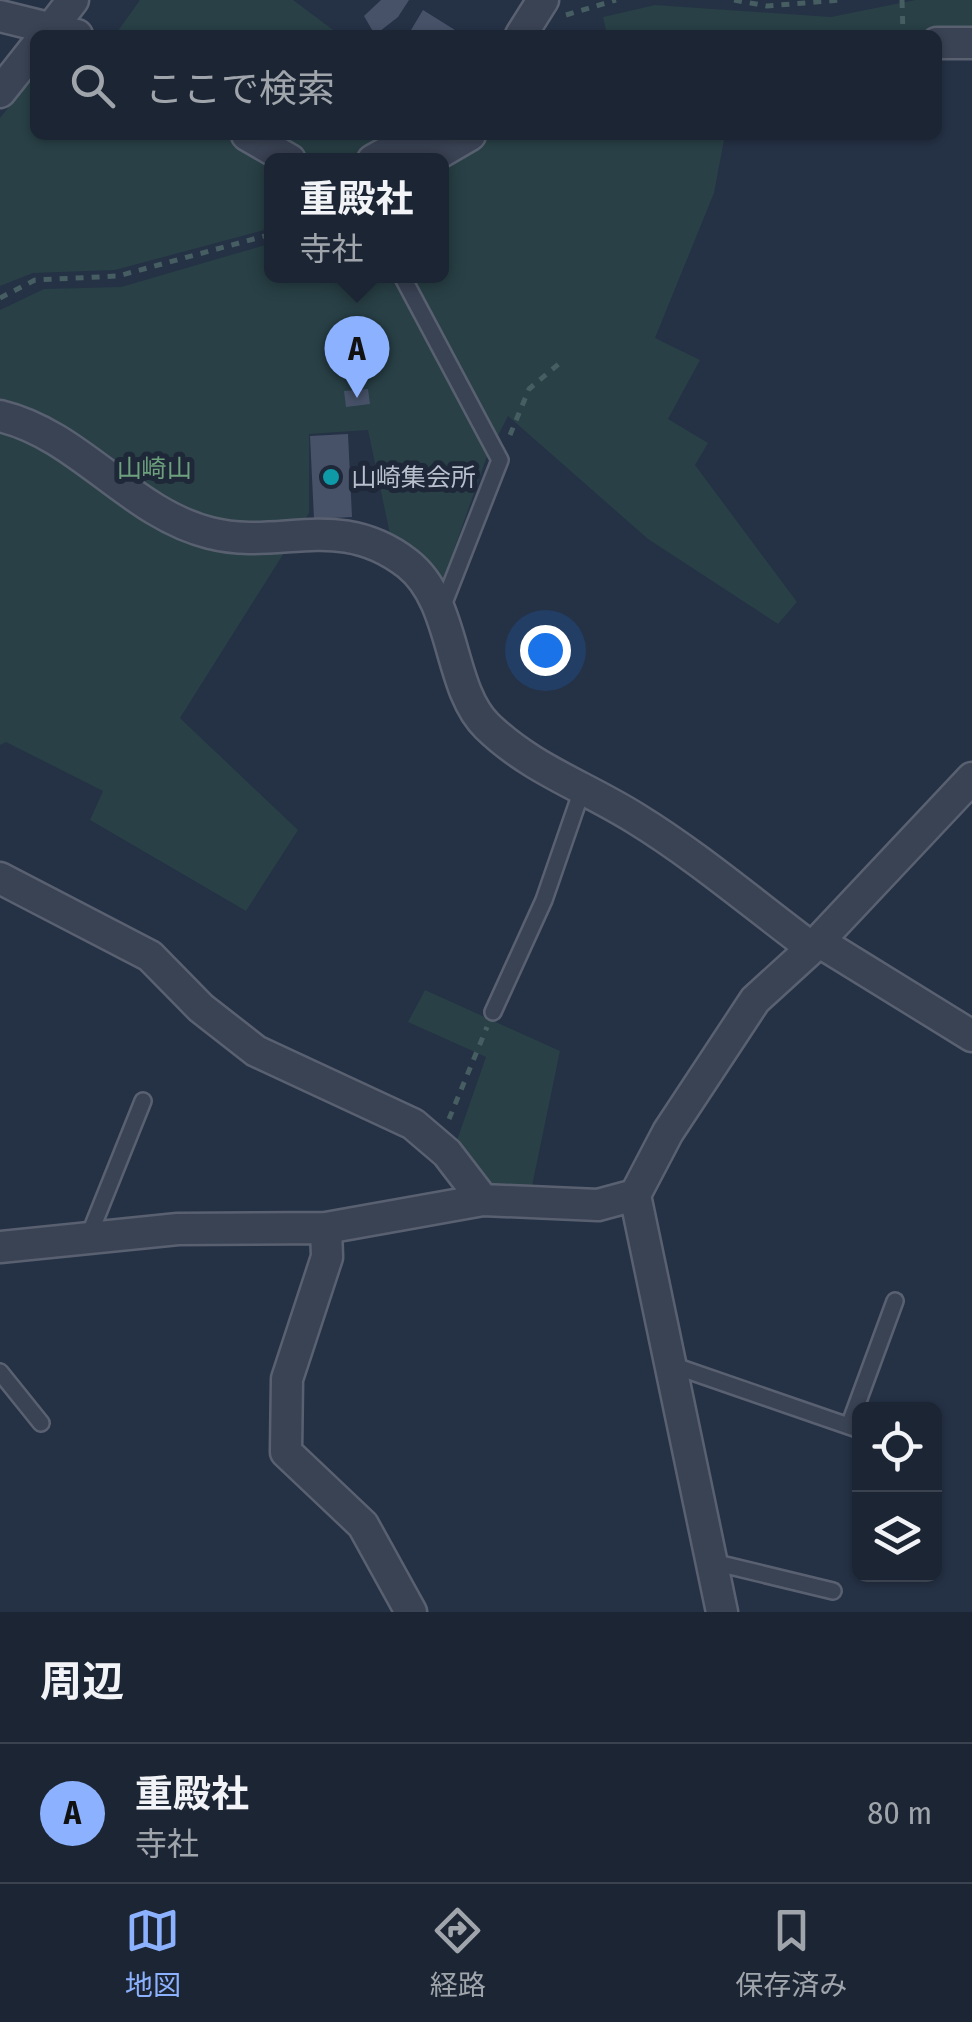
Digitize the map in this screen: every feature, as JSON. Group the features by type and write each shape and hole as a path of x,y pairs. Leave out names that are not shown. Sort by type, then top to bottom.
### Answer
{"street":[{"path":"56,30 73,0"},
{"path":"528,30 543,0"},
{"path":"0,16 36,30"},
{"path":"942,43 972,43"},
{"path":"0,92 30,60"},
{"path":"256,140 278,153"},
{"path":"386,153 409,140"},
{"path":"439,153 461,140"},
{"path":"0,416 41,428 155,509 207,532 231,537 336,533 370,544 410,565 440,612 483,722 524,759 668,838 815,945 972,1036"},
{"path":"722,1612 635,1194 668,1132 756,1000 815,945 972,778"},
{"path":"0,878 150,956 201,1008 256,1051 413,1124 438,1145 483,1200"},
{"path":"0,1247 178,1229 326,1228 483,1200 598,1205 635,1194"},
{"path":"326,1228 327,1256 288,1379 286,1452 363,1525 411,1612"}],"lane":[{"path":"406,283 500,460 440,612"},
{"path":"493,1012 544,900 582,790"},
{"path":"88,1238 143,1101"},
{"path":"862,1402 895,1301"},
{"path":"672,1365 852,1427"},
{"path":"0,1372 42,1423"},
{"path":"713,1562 833,1591"}],"path":[{"path":"734,0 767,6 841,0"},
{"path":"902,0 904,30"},
{"path":"0,298 35,280 118,276 264,236"},
{"path":"500,460 529,389 561,362"},
{"path":"438,1145 493,1012"}],"green space":[{"path":"140,0 293,0 333,30 119,30"},
{"path":"915,0 972,0 972,32 606,30 603,17 655,5 831,17"},
{"path":"30,80 30,140 231,140 264,160 264,230 115,270 33,273 0,286 0,118"},
{"path":"280,140 386,140 358,153 306,153"},
{"name":"山崎山","path":"481,140 724,140 714,193 655,338 700,360 668,419 708,443 695,465 797,602 778,624 648,539 508,416 486,459 443,581 433,583 391,539 368,430 309,434 309,513 180,718 298,830 246,911 90,820 103,791 6,742 0,745 0,310 44,289 121,287 264,245 264,283 449,283 449,158"},
{"path":"425,990 560,1051 531,1191 490,1188 456,1143 486,1057 408,1022"}],"building":[{"path":"381,0 409,0 398,17 381,30 372,30 364,16"},
{"path":"423,10 455,30 411,30"},
{"path":"368,389 370,404 346,407 344,391"},
{"name":"山崎集会所","path":"348,434 352,517 314,519 310,436"}],"place":[{"name":"重殿社","path":"357,398"},
{"name":"山崎集会所","path":"331,477"}]}
